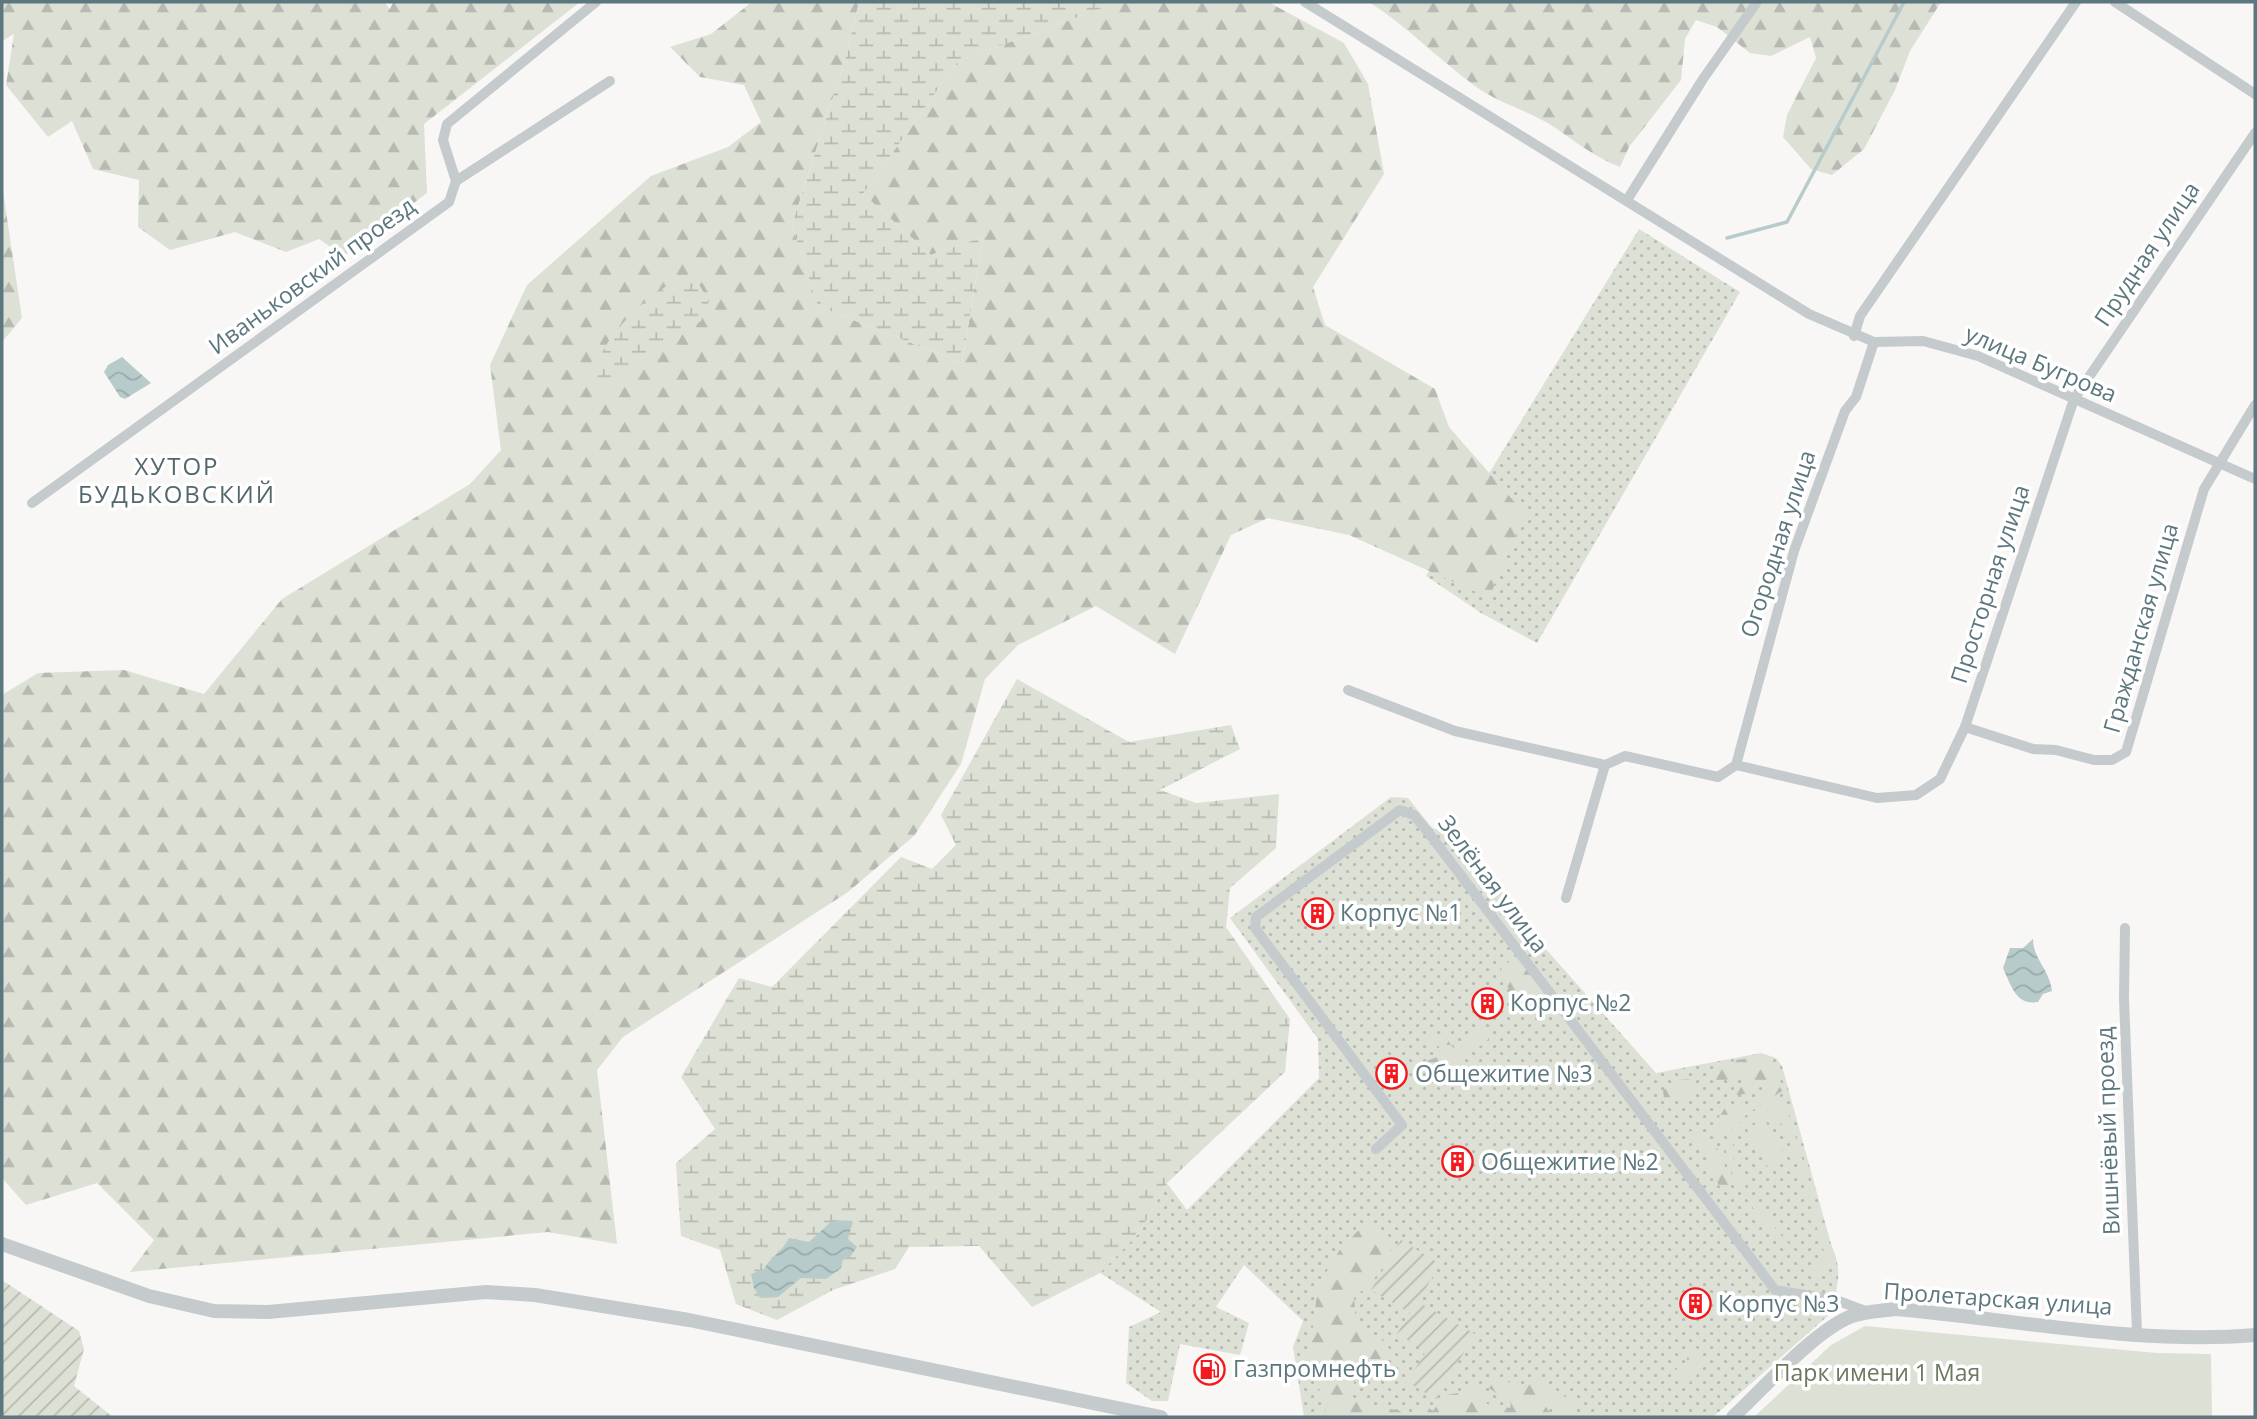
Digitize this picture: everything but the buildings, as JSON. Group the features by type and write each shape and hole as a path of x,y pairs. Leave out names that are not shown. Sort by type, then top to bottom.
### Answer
{"street":[{"path":"456,181 443,140 447,124 596,2"},
{"name":"улица Бугрова","path":"1305,2 1809,314 1854,336 1874,342 1923,341 1978,356 2255,479"},
{"path":"1627,200 1703,79 1757,2"},
{"path":"1854,336 1860,316 2076,2"},
{"path":"2115,2 2255,94"},
{"name":"Иваньковский проезд","path":"32,503 449,202 456,181 610,81"},
{"name":"Прудная улица","path":"2074,399 2255,133"},
{"name":"Огородная улица","path":"1736,765 1794,551 1845,411 1856,397 1874,342"},
{"name":"Просторная улица","path":"1736,765 1877,798 1916,795 1940,779 1965,727 2074,399"},
{"name":"Гражданская улица","path":"1965,727 2033,749 2056,750 2094,760 2112,760 2126,752 2204,489 2255,405"},
{"path":"1348,690 1455,731 1605,765 1625,756 1718,777 1736,765"},
{"path":"1566,898 1605,765"},
{"name":"Зелёная улица","path":"1376,1149 1402,1125 1255,928 1256,916 1400,810 1406,810 1414,815 1495,923 1501,927 1775,1290 1836,1300 1868,1312"},
{"name":"Вишнёвый проезд","path":"2125,928 2124,999 2137,1333"},
{"path":"2,1244 149,1296 214,1311 268,1312 486,1292 535,1296 689,1320 1161,1417"},
{"name":"Пролетарская улица","path":"1733,1417 1821,1336 1845,1320 1868,1312 1907,1310 2137,1333 2228,1337 2255,1335"}],"green space":[{"path":"2,2 384,2 390,9 393,2 580,2 424,124 427,193 344,256 319,239 286,252 235,232 170,250 138,227 139,180 93,169 72,121 48,137 6,85 14,34 2,41"},
{"path":"752,2 859,2 846,57 792,225 818,306 962,363 983,237 931,255 863,194 958,61 1108,6 1110,2 1268,2 1344,43 1368,84 1384,174 1313,287 1325,325 1435,389 1449,427 1525,514 1489,598 1349,535 1268,518 1231,535 1175,654 1096,606 1018,645 985,679 961,764 914,836 848,892 623,1037 597,1070 617,1244 548,1232 130,1272 154,1240 97,1183 26,1205 2,1178 2,695 38,673 124,670 204,694 282,599 470,484 501,450 490,365 527,285 651,176 728,147 761,122 744,85 700,77 670,47 711,34"},
{"path":"859,2 1110,2 1108,6 958,61 863,194 931,255 983,237 962,363 818,306 792,225 846,57"},
{"path":"1369,2 1941,2 1910,51 1895,90 1864,149 1832,175 1811,169 1783,137 1787,115 1816,58 1810,37 1771,56 1750,53 1717,27 1696,20 1685,39 1681,80 1629,147 1620,167 1593,154 1542,120 1484,92"},
{"path":"2,185 22,318 2,342"},
{"path":"1639,229 1740,292 1537,643 1481,613 1426,576"},
{"path":"690,277 698,283 709,301 701,321 599,389 600,360 615,333 652,296 679,280"},
{"path":"1017,679 1129,742 1231,725 1240,749 1160,790 1196,803 1279,794 1276,848 1230,888 1226,927 1290,1019 1285,1072 1167,1183 1139,1233 1100,1273 1032,1307 979,1246 909,1247 895,1269 833,1290 777,1320 736,1304 720,1250 681,1236 676,1163 715,1129 681,1077 739,978 772,987 901,857 932,869 956,845 941,815"},
{"path":"1391,797 1408,798 1433,829 1444,829 1486,887 1507,893 1528,929 1656,1073 1761,1053 1776,1058 1782,1066 1837,1262 1836,1294 1831,1313 1713,1417 1304,1417 1293,1347 1303,1321 1244,1265 1216,1307 1249,1323 1240,1355 1180,1344 1168,1401 1152,1401 1126,1383 1129,1327 1161,1312 1100,1273 1139,1233 1167,1183 1187,1210 1319,1078 1318,1039 1230,918"},
{"path":"1512,959 1520,960 1547,996 1541,1009 1526,1009 1507,986 1501,969"},
{"path":"1487,1029 1489,1039 1458,1063 1454,1069 1451,1088 1439,1091 1446,1079 1439,1071 1430,1076 1424,1062 1440,1056 1439,1046 1429,1044 1430,1035 1444,1035 1454,1049 1480,1030"},
{"path":"1755,1057 1771,1061 1780,1077 1782,1091 1732,1124 1722,1137 1714,1133 1717,1120 1727,1105 1746,1109 1767,1088 1758,1086 1745,1094 1735,1095 1742,1080 1738,1075 1726,1080 1716,1080 1714,1070 1736,1060"},
{"path":"1693,1079 1701,1091 1683,1100 1664,1099 1663,1090 1677,1080"},
{"path":"1783,1096 1835,1266 1820,1272 1811,1273 1802,1269 1750,1204 1729,1164 1726,1147 1730,1132 1747,1117","holes":["1770,1117 1783,1125 1790,1138 1825,1255 1824,1261 1813,1268 1807,1265 1767,1218 1740,1177 1733,1157 1734,1141 1745,1128"]},
{"path":"1764,1119 1788,1160 1770,1171 1747,1130"},
{"path":"1690,1131 1707,1137 1713,1143 1722,1159 1729,1185 1719,1186 1704,1153 1687,1140"},
{"path":"1369,1219 1395,1242 1368,1290 1354,1293 1356,1328 1384,1341 1390,1350 1382,1359 1356,1359 1353,1397 1370,1405 1411,1413 1426,1406 1433,1411 1445,1395 1458,1393 1472,1381 1480,1385 1487,1404 1510,1408 1511,1404 1489,1388 1496,1377 1521,1387 1538,1379 1579,1406 1568,1416 1546,1400 1545,1405 1552,1417 1325,1417 1326,1404 1308,1365 1318,1286 1339,1251"},
{"path":"1401,1240 1440,1264 1418,1302 1475,1334 1436,1399 1407,1382 1426,1351 1397,1334 1410,1313 1371,1290"},
{"path":"2,1280 79,1331 84,1349 74,1386 113,1417 2,1417"},
{"name":"Парк имени 1 Мая","path":"1865,1326 2157,1353 2211,1354 2212,1417 1754,1417 1831,1345"},
{"path":"1692,1348 1700,1349 1702,1364 1689,1383 1683,1380 1675,1366 1683,1367"}],"water":[{"path":"122,357 151,383 125,399 120,397 104,372 108,365"},
{"path":"2033,939 2052,991 2043,994 2038,1002 2024,1001 2019,997 2003,968 2010,948 2023,948"},
{"path":"833,1220 853,1221 848,1239 857,1247 850,1257 843,1259 841,1268 826,1279 801,1278 778,1297 760,1298 754,1288 751,1274 764,1269 789,1238 809,1242"}],"waterway":[{"path":"1727,238 1787,222 1904,2"}],"place":[{"name":"Корпус №1","path":"1317,913"},
{"name":"Корпус №2","path":"1487,1003"},
{"name":"Общежитие №3","path":"1392,1074"},
{"name":"Общежитие №2","path":"1458,1162"},
{"name":"Корпус №3","path":"1695,1304"},
{"name":"Газпромнефть","path":"1210,1369"}],"district":[{"name":"ХУТОР БУДЬКОВСКИЙ","path":"177,481"}]}
